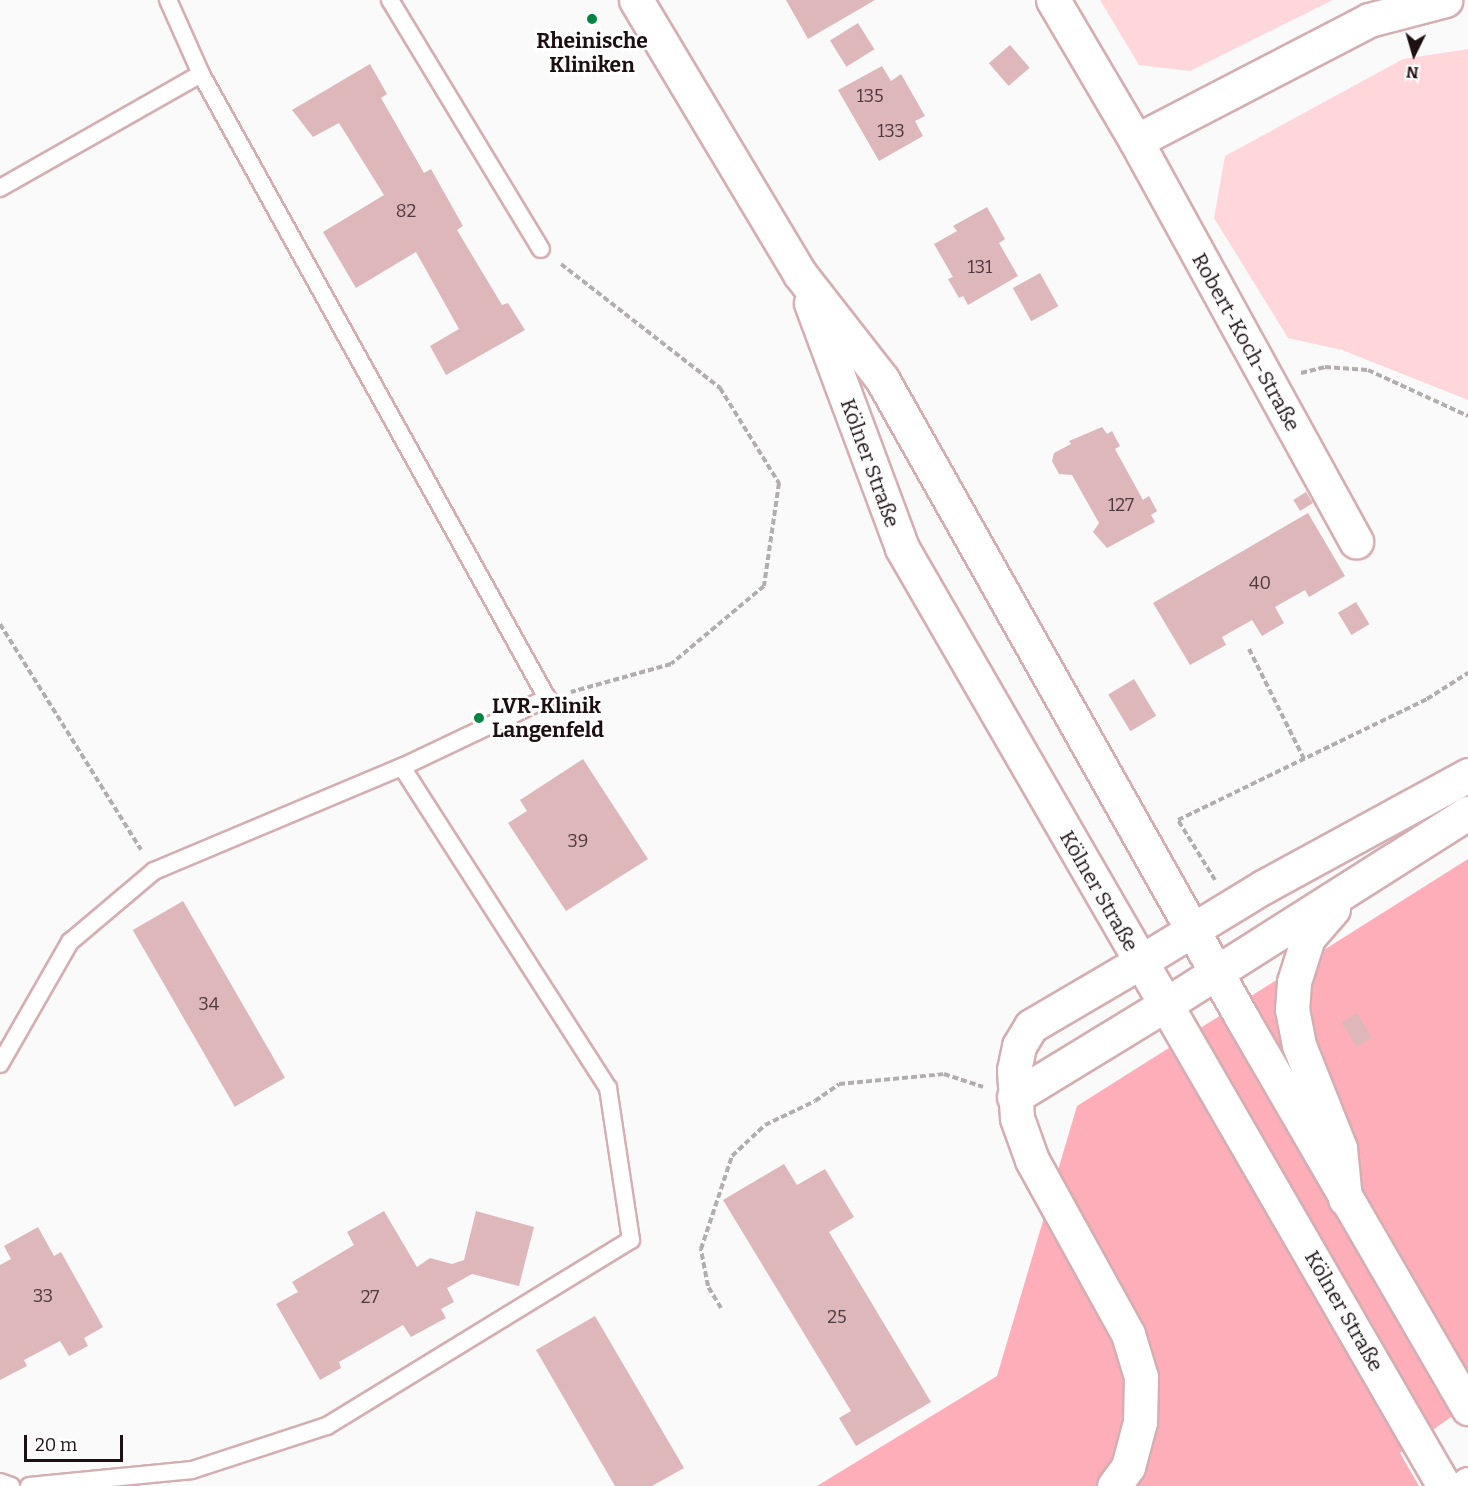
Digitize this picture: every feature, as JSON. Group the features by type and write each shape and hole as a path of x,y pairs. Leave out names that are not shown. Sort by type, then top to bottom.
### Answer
{"main road":[{"name":"Kölner Straße","path":"636,0 800,274 882,379 1345,1199 1468,1408"},
{"name":"Robert-Koch-Straße","path":"1053,0 1136,141 1356,542"},
{"path":"1136,141 1370,20 1445,0"},
{"name":"Kölner Straße","path":"800,274 902,548 1444,1486"},
{"path":"1114,1486 1128,1467 1140,1422 1141,1377 1128,1334 1036,1172 1017,1118 1014,1097 1019,1046 1030,1026 1231,906 1468,775"},
{"path":"1014,1097 1345,894 1468,813"},
{"path":"1345,894 1308,938 1294,982 1292,1009 1302,1055 1340,1148 1345,1199"}],"lane":[{"path":"0,1064 70,942 154,871 402,767 547,698 201,74 167,0"},
{"path":"390,0 541,249"},
{"path":"0,188 201,74"},
{"path":"29,1486 192,1470 327,1425 630,1240 608,1089 402,767"},
{"path":"0,1482 11,1486"}],"path":[{"path":"541,249 720,388 779,483 764,586 671,664 547,698"},
{"path":"1269,383 1324,367 1368,370 1468,416"},
{"path":"0,624 154,871"},
{"path":"1249,649 1304,759"},
{"path":"1231,906 1178,820 1427,699 1468,673"},
{"path":"721,1308 708,1286 701,1249 732,1156 765,1125 815,1101 839,1084 895,1076 944,1074 1014,1097"}],"shaded area":[{"path":"1100,0 1333,0 1190,71 1139,65"},
{"path":"1468,49 1468,400 1342,350 1288,338 1214,218 1225,156 1403,59"},
{"path":"1468,859 1468,1405 1400,1453 1419,1486 817,1486 997,1376 1077,1106"}],"building":[{"path":"786,0 875,0 808,39"},
{"path":"858,23 874,49 846,67 830,40"},
{"path":"1010,45 1030,68 1009,86 989,63"},
{"path":"370,64 387,94 381,98 424,173 431,169 463,226 457,230 502,305 508,303 525,330 446,375 430,346 459,329 416,252 356,288 323,232 384,195 339,123 313,137 292,110"},
{"path":"882,66 891,81 901,74 925,116 915,121 923,136 879,161 838,90"},
{"path":"987,207 1005,239 999,243 1018,276 968,305 963,296 959,298 948,279 953,277 934,244 957,231 953,226"},
{"path":"1040,273 1058,306 1031,321 1013,288"},
{"path":"1102,427 1107,434 1112,431 1120,446 1115,449 1143,500 1149,496 1157,511 1151,515 1155,522 1107,548 1093,532 1099,523 1072,475 1059,474 1052,461 1054,453 1071,444 1069,441"},
{"path":"1306,492 1313,503 1300,511 1293,500"},
{"path":"1308,513 1345,576 1309,597 1305,590 1275,607 1284,623 1262,636 1252,620 1222,637 1226,645 1190,665 1153,603"},
{"path":"1356,602 1369,624 1351,635 1338,613"},
{"path":"1134,679 1156,716 1130,731 1108,694"},
{"path":"583,759 648,859 566,911 508,823 527,811 520,800"},
{"path":"183,901 285,1078 235,1107 133,930"},
{"path":"1357,1013 1372,1038 1357,1047 1342,1022"},
{"path":"784,1164 797,1185 825,1169 854,1217 829,1232 931,1402 856,1446 839,1418 851,1411 723,1200"},
{"path":"384,1211 417,1267 430,1258 452,1264 464,1260 476,1211 534,1227 519,1286 472,1274 447,1288 454,1302 441,1309 446,1318 411,1337 403,1325 339,1362 341,1368 320,1380 276,1304 298,1292 292,1282 354,1245 347,1232"},
{"path":"38,1227 54,1256 61,1252 103,1327 84,1338 88,1346 69,1356 60,1341 24,1360 27,1366 0,1380 0,1265 11,1259 4,1246"},
{"path":"595,1316 684,1468 652,1486 615,1486 536,1350"}],"place":[{"name":"Rheinische Kliniken","path":"592,19"},
{"name":"LVR-Klinik Langenfeld","path":"479,718"}]}
